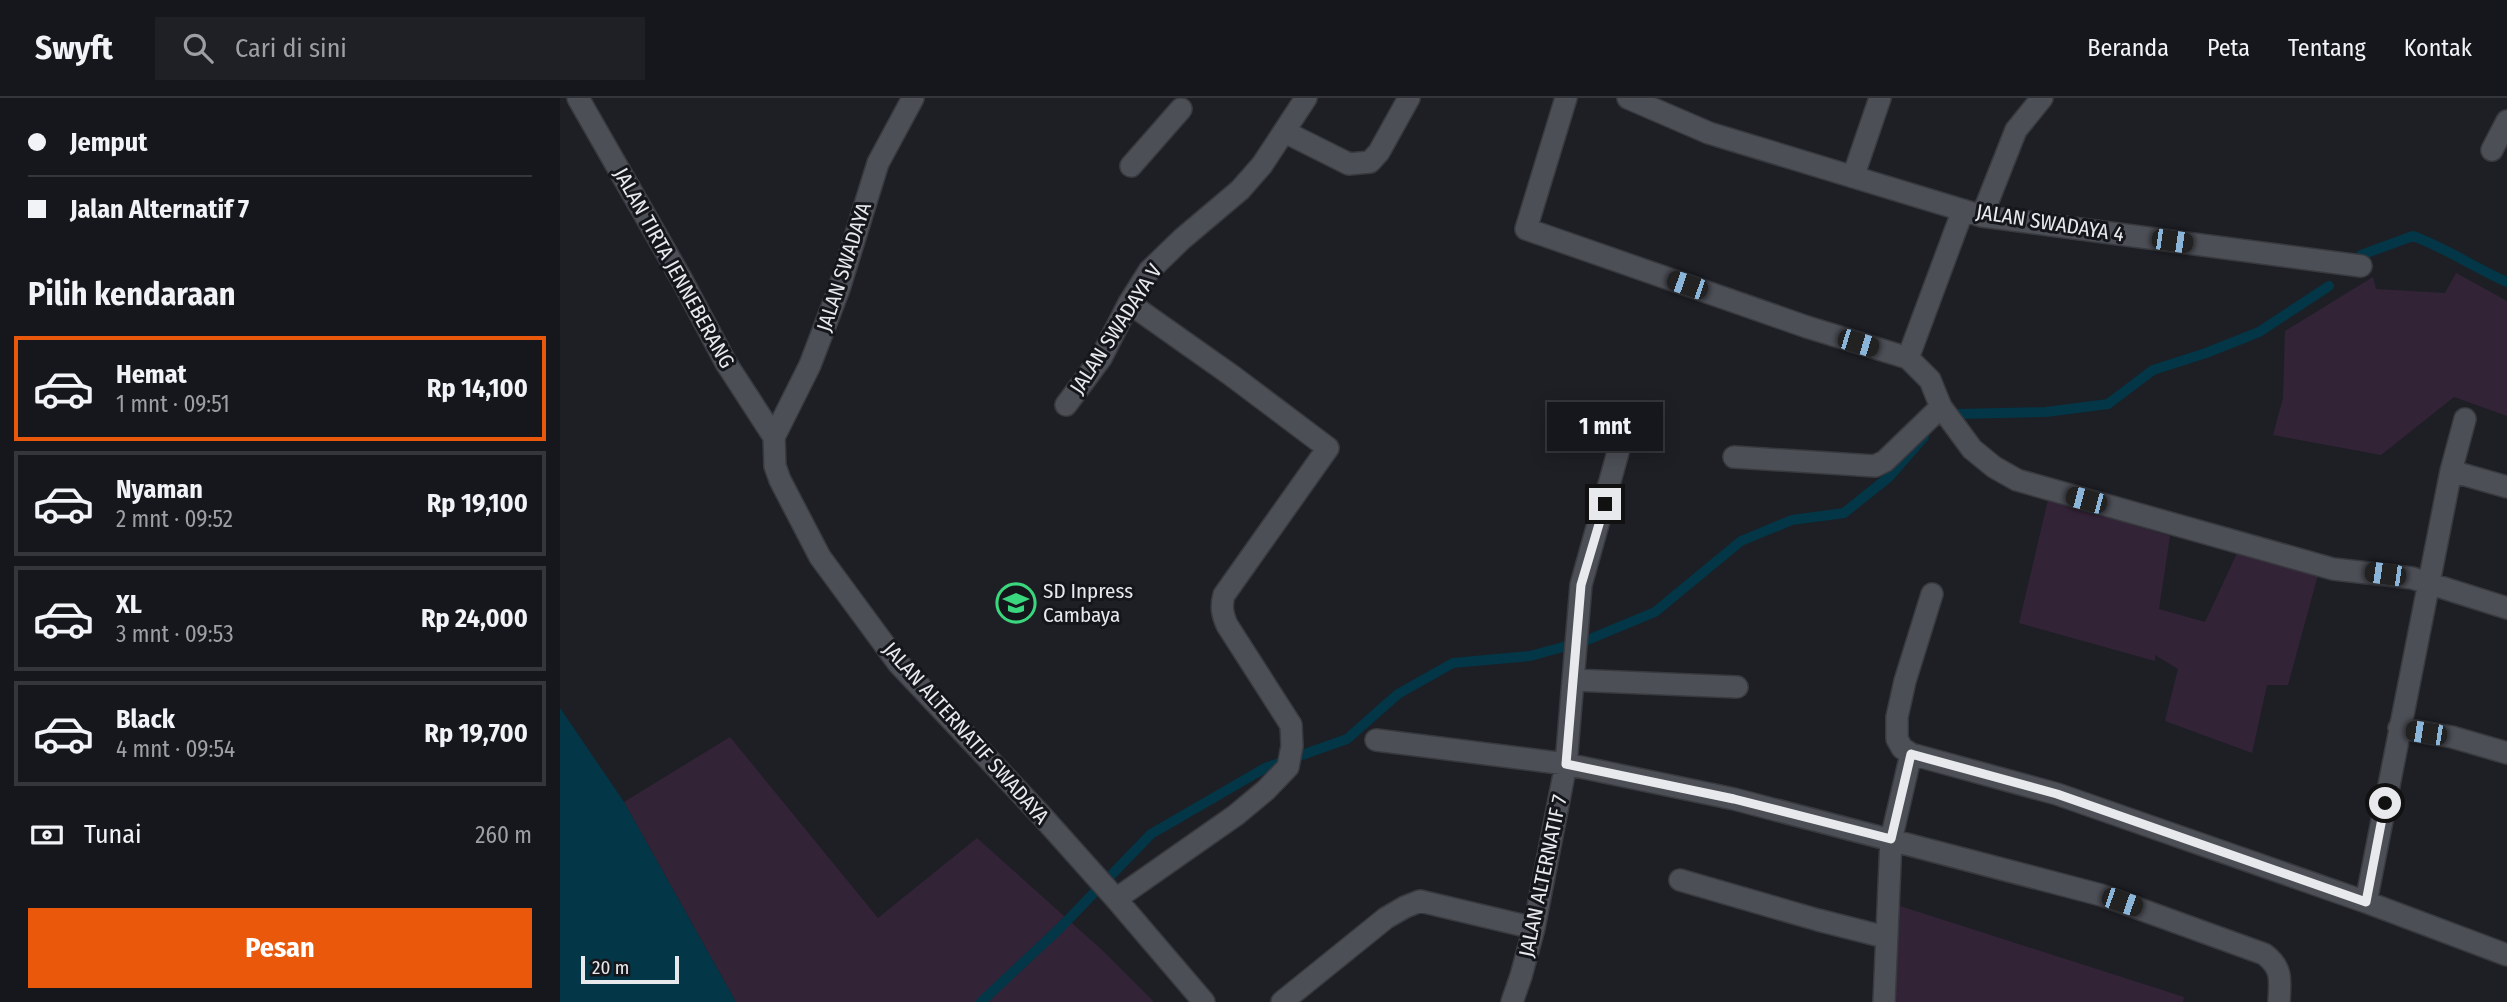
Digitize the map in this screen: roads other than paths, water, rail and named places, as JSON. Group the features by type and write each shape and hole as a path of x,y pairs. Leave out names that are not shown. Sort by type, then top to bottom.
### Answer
{"street":[{"name":"JALAN TIRTA JENNEBERANG","path":"579,98 726,363 774,437"},
{"name":"JALAN SWADAYA","path":"774,437 820,340 839,289 878,163 913,98"},
{"name":"JALAN SWADAYA V","path":"1066,405 1101,358 1149,271 1240,190 1285,132 1306,98"},
{"path":"1285,132 1349,164 1370,162 1379,152 1409,98"},
{"path":"1566,98 1526,229 1807,327 1908,358 1930,380 1941,407 1980,458 2017,480 2333,569 2402,576 2429,582 2507,608"},
{"name":"JALAN SWADAYA 4","path":"1629,98 1709,133 1973,213 2361,266"},
{"path":"1853,177 1880,98"},
{"path":"1908,358 1973,213 2017,130 2042,98"},
{"path":"1130,166 1179,102"},
{"path":"2492,150 2507,121"},
{"path":"1116,899 1236,815 1266,790 1287,767 1292,746 1291,725 1227,625 1222,606 1224,595 1328,448 1129,303"},
{"path":"1734,457 1875,466 1885,461 1941,407"},
{"path":"2366,902 2451,471 2465,419"},
{"name":"JALAN ALTERNATIF 7","path":"1511,1002 1534,928 1566,764 1581,585 1627,420"},
{"name":"JALAN ALTERNATIF SWADAYA","path":"774,437 775,466 780,480 820,557 898,663 1116,899 1204,1002"},
{"path":"2451,471 2507,487"},
{"path":"1932,594 1905,681 1897,718 1897,739 1902,748 1911,754 2057,794 2366,902 2507,955"},
{"path":"1573,680 1737,687"},
{"path":"2399,728 2452,737 2507,753"},
{"path":"1376,740 1566,764 1734,799 2101,895 2264,954 2275,962 2280,976 2279,1002"},
{"path":"1884,1002 1891,839 1911,754"},
{"path":"1680,880 1885,937"},
{"path":"1282,1002 1386,918 1405,906 1420,901 1534,928"}],"water":[{"path":"560,708 624,802 736,1002 560,1002"}],"waterway":[{"path":"2361,255 2413,236 2507,282"},
{"path":"1949,417 1955,414 2046,412 2108,404 2153,370 2259,332 2329,286"},
{"path":"981,1002 1060,928 1151,834 1265,768 1347,739 1398,694 1453,663 1530,656 1585,641 1655,612 1741,541 1792,520 1844,513 1889,477 1924,437"}],"place":[{"name":"SD Inpress Cambaya","path":"1016,603"}]}
